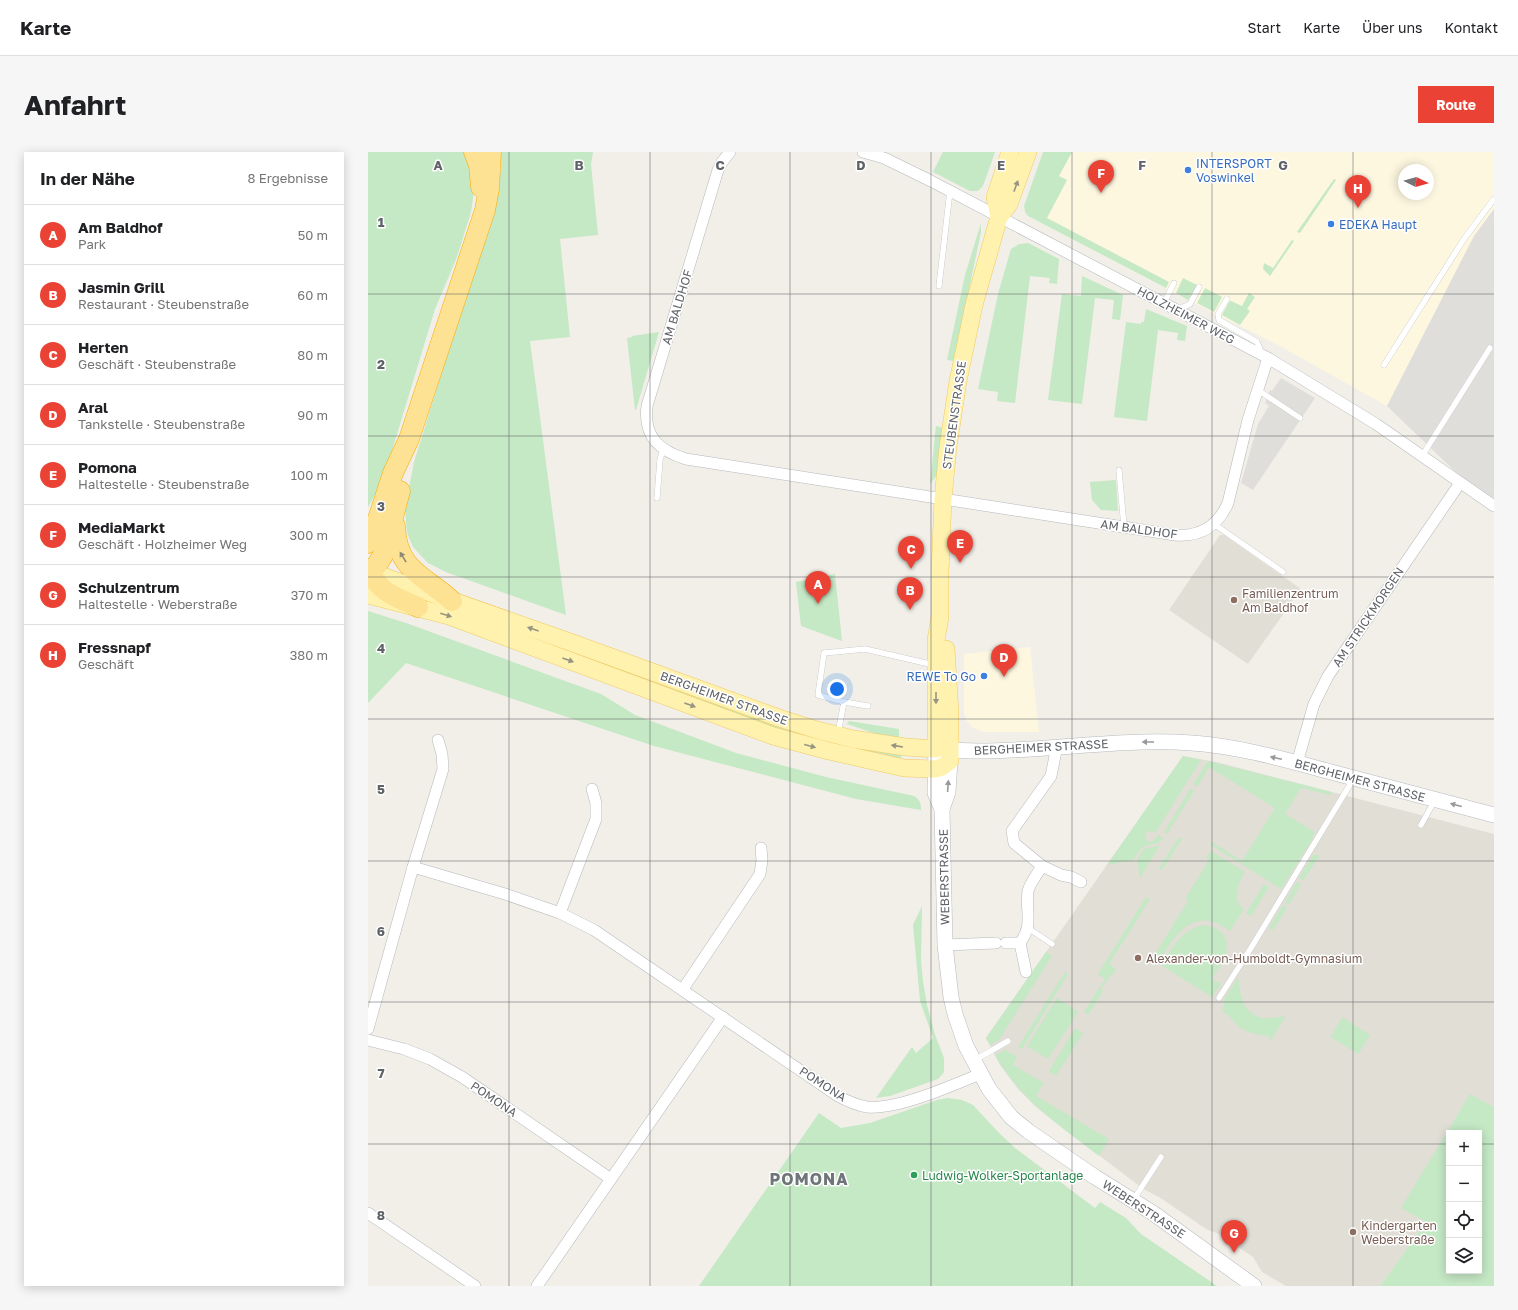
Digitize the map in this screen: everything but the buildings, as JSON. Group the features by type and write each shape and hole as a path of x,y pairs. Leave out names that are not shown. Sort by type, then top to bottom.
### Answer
{"highway":[{"path":"474,152 479,165 481,179 478,228"},
{"path":"368,543 379,516 390,504 403,477 409,439 485,210 489,190 491,152"},
{"path":"368,518 390,504"},
{"path":"390,504 383,555 377,565 368,571 373,580 380,587 390,594 418,608"},
{"path":"390,504 402,558 413,572 440,590 452,601"}],"main road":[{"path":"999,217 995,197 1010,152"},
{"path":"999,217 1010,204 1028,152"},
{"name":"STEUBENSTRASSE","path":"945,753 936,665 936,640 940,617 943,499 948,447 963,354 974,305 999,217"},
{"name":"BERGHEIMER STRASSE","path":"368,571 779,718 837,735 945,753 1043,749 1057,746 1141,742 1192,743 1231,749 1297,763 1494,815"},
{"name":"BERGHEIMER STRASSE","path":"368,595 449,616 773,736 829,751 896,766 935,769"},
{"name":"STEUBENSTRASSE","path":"940,617 946,640 949,676 945,753"},
{"path":"935,769 942,767 945,753"},
{"name":"WEBERSTRASSE","path":"945,753 948,792 942,809 947,972 959,1030 976,1067 999,1103 1011,1117 1028,1132 1165,1221 1254,1286"},
{"name":"WEBERSTRASSE","path":"935,769 935,793 942,809"}],"street":[{"name":"HOLZHEIMER WEG","path":"863,152 884,158 950,191 1265,356 1376,424 1494,506"},
{"name":"AM BALDHOF","path":"729,153 718,170 647,406 646,416 648,427 654,438 663,449 673,455 686,459 1185,536 1194,534 1214,524 1220,518 1228,503 1248,420 1258,389 1265,356"},
{"name":"AM STRICKMORGEN","path":"1297,763 1311,714 1328,676 1460,482"},
{"path":"368,1029 413,867 443,769 442,754 438,740"},
{"path":"1057,746 1051,776 1012,831 1014,843 1042,866 1081,882"},
{"path":"560,913 596,819 596,803 592,789"},
{"path":"683,990 760,874 762,860 761,848"},
{"path":"1026,972 1020,943 1026,935 1028,928 1028,890 1042,866"},
{"name":"POMONA","path":"413,867 505,894 560,913 594,930 838,1096 858,1105 875,1107 894,1104 931,1093 976,1067"},
{"path":"945,945 1020,943"},
{"path":"537,1286 723,1017"},
{"name":"POMONA","path":"368,1040 410,1052 430,1060 462,1077 611,1178"},
{"path":"368,1213 475,1286"}],"lane":[{"path":"939,286 950,191"},
{"path":"1384,365 1464,239 1494,199"},
{"path":"1164,303 1174,283"},
{"path":"1178,310 1190,304 1199,287"},
{"path":"1227,299 1218,314 1219,320 1257,342 1265,356"},
{"path":"1422,456 1490,348"},
{"path":"1258,389 1300,418"},
{"path":"657,498 660,460 663,449"},
{"path":"1119,470 1124,527"},
{"path":"1214,524 1283,572"},
{"path":"868,706 844,702 818,695 824,653 865,649 936,665"},
{"path":"837,735 844,702"},
{"path":"1219,998 1354,778"},
{"path":"1421,825 1435,800"},
{"path":"1028,928 1052,944"},
{"path":"976,1067 1008,1041"},
{"path":"1133,1201 1161,1157"}],"shaded area":[{"path":"1043,152 1494,152 1494,209 1474,236 1387,406 1278,345 1188,300 1028,216 1025,212 1024,206"},
{"path":"1494,209 1494,502 1463,479 1387,406 1474,236"},
{"path":"1281,378 1315,398 1253,490 1241,483 1258,424 1269,406 1265,403 1270,390 1272,391"},
{"name":"Familienzentrum Am Baldhof","path":"1220,535 1224,535 1301,589 1248,664 1169,610"},
{"path":"1030,647 1039,732 984,732 972,727 966,720 964,712 964,654"},
{"path":"1183,756 1216,762 1494,834 1494,1107 1470,1095 1449,1130 1446,1130 1446,1135 1402,1208 1426,1222 1380,1286 1286,1286 1262,1272 1253,1257 1219,1234 1206,1229 1162,1199 1142,1188 1037,1108 1018,1089 1000,1065 986,1038"}],"green space":[{"path":"368,152 465,152 472,169 474,191 471,212 457,257 435,309 387,467 368,507"},
{"path":"500,152 593,152 591,164 598,235 560,239 570,337 530,341 566,615 446,572 428,563 413,547 407,533 405,509 414,462 495,202 501,170"},
{"path":"943,152 995,152 983,186 978,191 970,191 933,172"},
{"path":"1043,152 1072,152 1059,176 1067,180 1047,218 1169,282 1166,288 1028,216 1025,212 1024,206"},
{"path":"1334,179 1336,180 1300,233 1297,232"},
{"path":"981,223 981,232 954,361 947,360 965,275"},
{"path":"1292,240 1294,241 1270,276 1263,269 1264,263 1273,268"},
{"path":"1028,243 1059,259 1057,284 1049,283 1050,278 1030,276 1015,403 997,401 998,392 978,389 998,294 1011,249 1019,244"},
{"path":"1082,276 1123,295 1120,320 1112,319 1114,300 1095,298 1082,404 1048,400 1062,294 1081,296"},
{"path":"1183,278 1197,285 1188,300 1176,293"},
{"path":"1205,288 1222,297 1214,312 1197,303"},
{"path":"1249,293 1255,297 1247,309 1250,311 1240,325 1222,315 1231,301 1242,306"},
{"path":"1146,309 1187,326 1185,341 1177,340 1178,333 1158,330 1147,421 1114,417 1126,322 1141,324 1141,322 1144,322"},
{"path":"659,332 636,410 635,410 627,338"},
{"path":"936,426 943,428 937,475 930,484"},
{"path":"1116,480 1118,511 1101,510 1092,500 1090,482"},
{"path":"835,574 842,641 801,626 796,582"},
{"path":"389,584 901,753 901,759 849,749 766,726 458,612 407,595"},
{"path":"368,611 406,623 601,694 635,715 736,753 826,777 914,796 920,802 921,810 856,799 654,746 406,663 368,703"},
{"path":"849,721 899,729 899,737 873,733 847,724"},
{"path":"1183,756 1201,760 1155,833 1151,831 1147,832 1145,835 1149,842 1153,841 1158,835 1163,838 1160,842 1142,847 1133,860 1107,865"},
{"path":"1208,761 1332,792 1330,795 1301,788 1285,814 1315,832 1312,837 1313,838 1281,889 1211,845 1212,842 1242,861 1275,808 1209,767 1197,787 1193,784"},
{"path":"1191,788 1194,791 1167,834 1164,832"},
{"path":"1179,837 1182,839 1162,870 1159,868"},
{"path":"1160,845 1140,878 1137,860 1144,849"},
{"path":"1211,851 1245,872 1237,891 1238,901 1244,909 1230,931 1214,922 1204,920 1187,926 1174,939 1158,963 1152,959 1188,901 1185,899 1209,860 1206,858"},
{"path":"1313,855 1318,855 1320,858 1318,858 1303,881 1299,878"},
{"path":"1297,882 1301,884 1289,904 1285,902"},
{"path":"1264,884 1269,887 1251,916 1246,913"},
{"path":"1146,897 1150,899 1109,964 1116,969 1101,989 1103,991 1088,1015 1084,1012 1105,979 1098,974"},
{"path":"1283,905 1287,908 1273,930 1269,928"},
{"path":"922,906 921,961 923,981 927,1005 935,1035 944,1058 944,1072 938,1079 890,1096 876,1098 912,1047 916,1053 933,1038 920,1001 913,925"},
{"path":"1205,925 1220,931 1227,945 1225,956 1212,979 1221,984 1212,997 1161,965 1174,945 1184,934 1197,927"},
{"path":"1046,952 1052,956 999,1040 990,1045 986,1038"},
{"path":"1065,972 1068,974 1022,1049 1018,1047"},
{"path":"1237,979 1239,980 1242,999 1246,1007 1251,1012 1264,1018 1284,1016 1285,1018 1271,1040 1268,1036 1255,1034 1242,1029 1228,1015 1222,1012 1225,1002 1223,1001"},
{"path":"1057,998 1078,1012 1048,1059 1027,1046"},
{"path":"1342,1017 1370,1035 1358,1054 1331,1037"},
{"path":"1075,1028 1083,1033 1056,1076 1049,1071"},
{"path":"1005,1050 1017,1057 1013,1065 1044,1083 1036,1096 1109,1139 1099,1156 1041,1111 1016,1085 995,1055"},
{"path":"1470,1094 1494,1107 1494,1286 1380,1286 1426,1222 1401,1208 1446,1134 1446,1274 1482,1274 1482,1130 1448,1130"},
{"name":"Ludwig-Wolker-Sportanlage","path":"948,1098 962,1100 973,1105 1015,1148 1095,1208 1100,1202 1126,1218 1141,1234 1217,1286 699,1286 819,1113 841,1128 870,1123 937,1100"}],"place":[{"name":"INTERSPORT Voswinkel","path":"1188,170"},
{"name":"MediaMarkt","path":"1101,193"},
{"name":"Fressnapf","path":"1358,208"},
{"name":"EDEKA Haupt","path":"1331,224"},
{"name":"Pomona","path":"960,563"},
{"name":"Herten","path":"911,569"},
{"name":"Familienzentrum Am Baldhof","path":"1234,600"},
{"name":"Am Baldhof","path":"818,604"},
{"name":"Jasmin Grill","path":"910,610"},
{"name":"REWE To Go","path":"984,676"},
{"name":"Aral","path":"1004,677"},
{"name":"Alexander-von-Humboldt-Gymnasium","path":"1138,958"},
{"name":"Ludwig-Wolker-Sportanlage","path":"914,1175"},
{"name":"Kindergarten Weberstraße","path":"1353,1232"},
{"name":"Schulzentrum","path":"1234,1253"}],"district":[{"name":"POMONA","path":"809,1179"}]}
